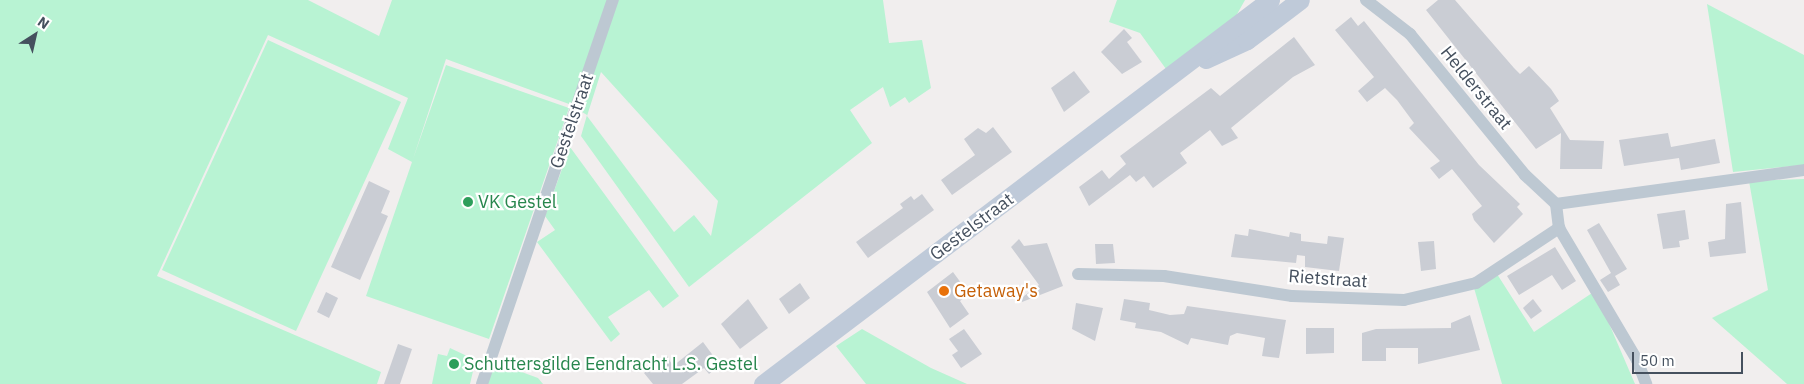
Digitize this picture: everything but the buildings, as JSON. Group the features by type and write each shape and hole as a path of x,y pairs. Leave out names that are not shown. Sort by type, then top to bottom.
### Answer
{"main road":[{"name":"Gestelstraat","path":"763,384 1182,70 1270,0"},
{"name":"Gestelstraat","path":"1182,70 1247,40 1296,1"}],"street":[{"name":"Gestelstraat","path":"482,384 613,0"},
{"name":"Helderstraat","path":"1366,0 1410,34 1525,175 1556,204"},
{"path":"1646,384 1637,360 1560,228 1556,204 1804,170"},
{"name":"Rietstraat","path":"1078,274 1164,276 1292,296 1404,300 1476,283 1560,228"}],"green space":[{"path":"0,0 308,0 379,36 392,0 883,0 889,43 922,40 931,88 909,103 905,97 890,107 883,87 850,110 872,143 689,287 581,136 587,115 569,104 446,59 413,159 446,65 569,108 489,339 366,296 412,162 388,149 408,98 268,35 157,276 381,372 377,384 0,384","holes":["601,72 718,201 711,236 694,215 674,232 587,116"]},
{"path":"1117,0 1245,0 1236,16 1166,69 1140,33 1109,22"},
{"path":"1707,4 1804,55 1804,165 1733,172"},
{"path":"268,40 401,102 296,331 162,270"},
{"path":"570,147 679,296 663,308 649,290 608,317 620,334 611,342 537,242 555,230 545,216"},
{"path":"1804,179 1804,384 1787,384 1712,318 1768,290 1749,181"},
{"path":"1497,274 1534,332 1595,291 1635,384 1502,384 1474,288"},
{"path":"862,329 931,368 967,384 866,384 836,346"},
{"name":"Schuttersgilde Eendracht L.S. Gestel","path":"450,348 467,356 474,367 470,384 432,384 438,354 447,356"},
{"path":"492,361 538,378 543,384 487,384"}],"place":[{"name":"VK Gestel","path":"468,202"},
{"name":"Getaway's","path":"944,291"},
{"name":"Schuttersgilde Eendracht L.S. Gestel","path":"454,364"}]}
